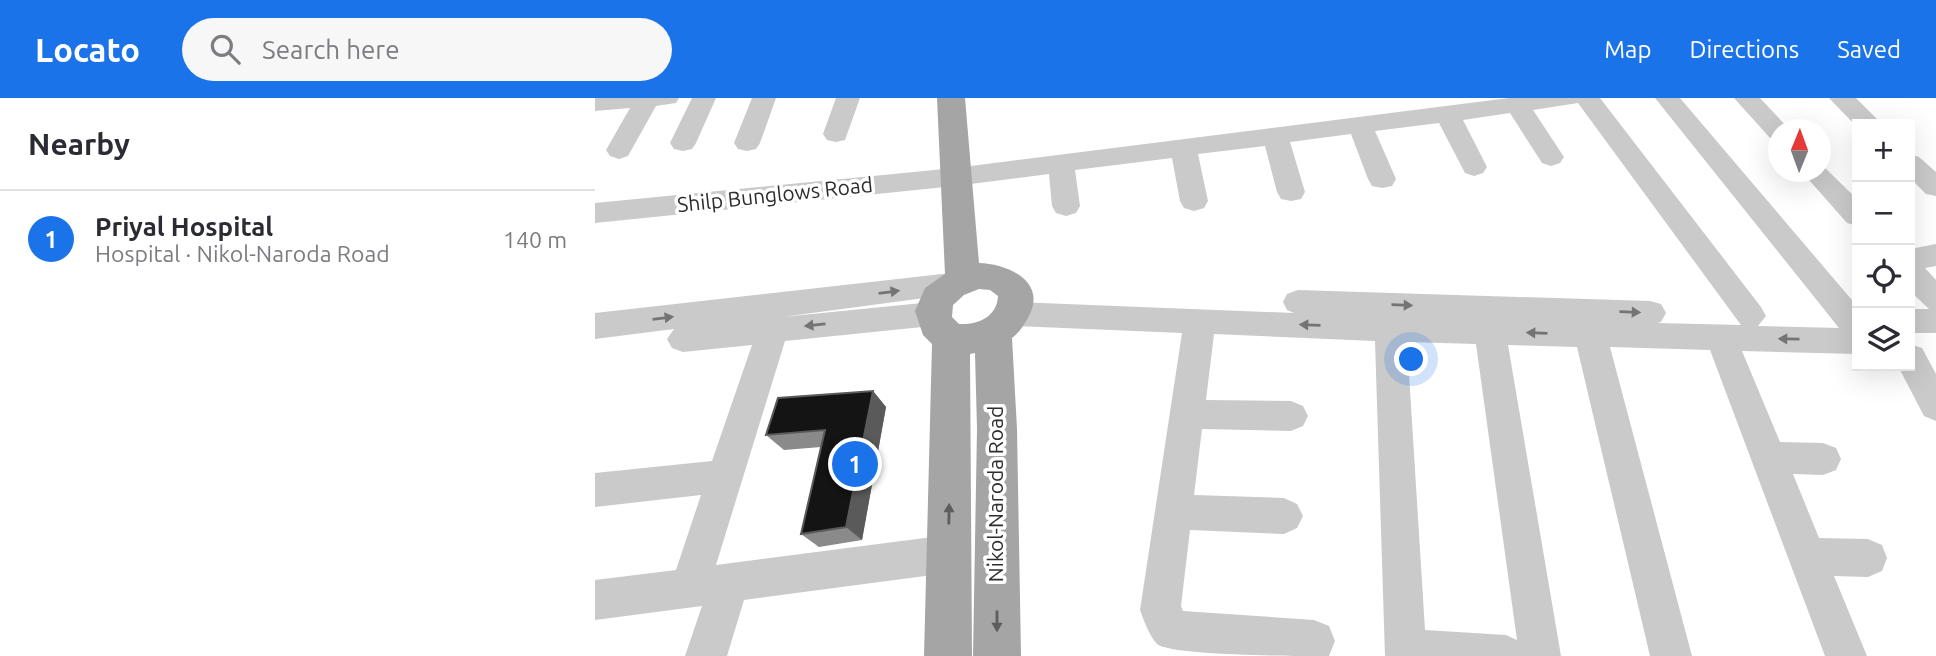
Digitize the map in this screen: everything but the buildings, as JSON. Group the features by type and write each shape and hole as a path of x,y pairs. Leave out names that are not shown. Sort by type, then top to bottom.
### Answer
{"main road":[{"path":"951,98 957,282"},
{"path":"941,326 979,337 1007,313 1002,279 977,275 957,282 934,303 941,326 948,554 948,656"},
{"name":"Nikol-Naroda Road","path":"997,656 997,429 1007,313"}],"street":[{"path":"595,103 654,98"},
{"path":"619,150 654,98"},
{"path":"683,143 703,98"},
{"path":"747,143 764,98"},
{"path":"836,134 848,98"},
{"name":"Shilp Bunglows Road","path":"595,213 955,177 1569,98"},
{"path":"1587,98 1750,316"},
{"path":"1667,98 1852,322"},
{"path":"1746,98 1768,121"},
{"path":"1841,98 1864,119"},
{"path":"1517,105 1551,157"},
{"path":"1447,114 1474,167"},
{"path":"1360,125 1381,179"},
{"path":"1275,136 1291,192"},
{"path":"1183,148 1194,201"},
{"path":"1061,164 1066,206"},
{"path":"1915,168 1936,187"},
{"path":"1826,182 1852,205"},
{"path":"1915,190 1936,187"},
{"path":"1915,259 1936,255"},
{"path":"1915,277 1936,299"},
{"path":"596,344 957,282"},
{"path":"1007,313 1750,316 1852,326"},
{"path":"1007,313 1390,329 1721,338 1852,326"},
{"path":"1200,321 1160,610 1171,631 1314,641"},
{"path":"1915,321 1936,321"},
{"path":"596,344 773,329 941,326"},
{"path":"706,656 709,574 726,476 773,329"},
{"path":"1390,329 1406,653 1506,656"},
{"path":"1490,331 1540,656"},
{"path":"1590,334 1671,656"},
{"path":"1721,338 1846,656"},
{"path":"1915,342 1936,343"},
{"path":"1915,367 1936,406"},
{"path":"1187,414 1291,416"},
{"path":"1767,458 1823,459"},
{"path":"595,491 726,476"},
{"path":"1174,512 1285,516"},
{"path":"595,580 709,574 948,554"},
{"path":"1805,556 1868,558"},
{"path":"595,600 709,574"}],"place":[{"name":"Priyal Hospital","path":"855,464"}]}
